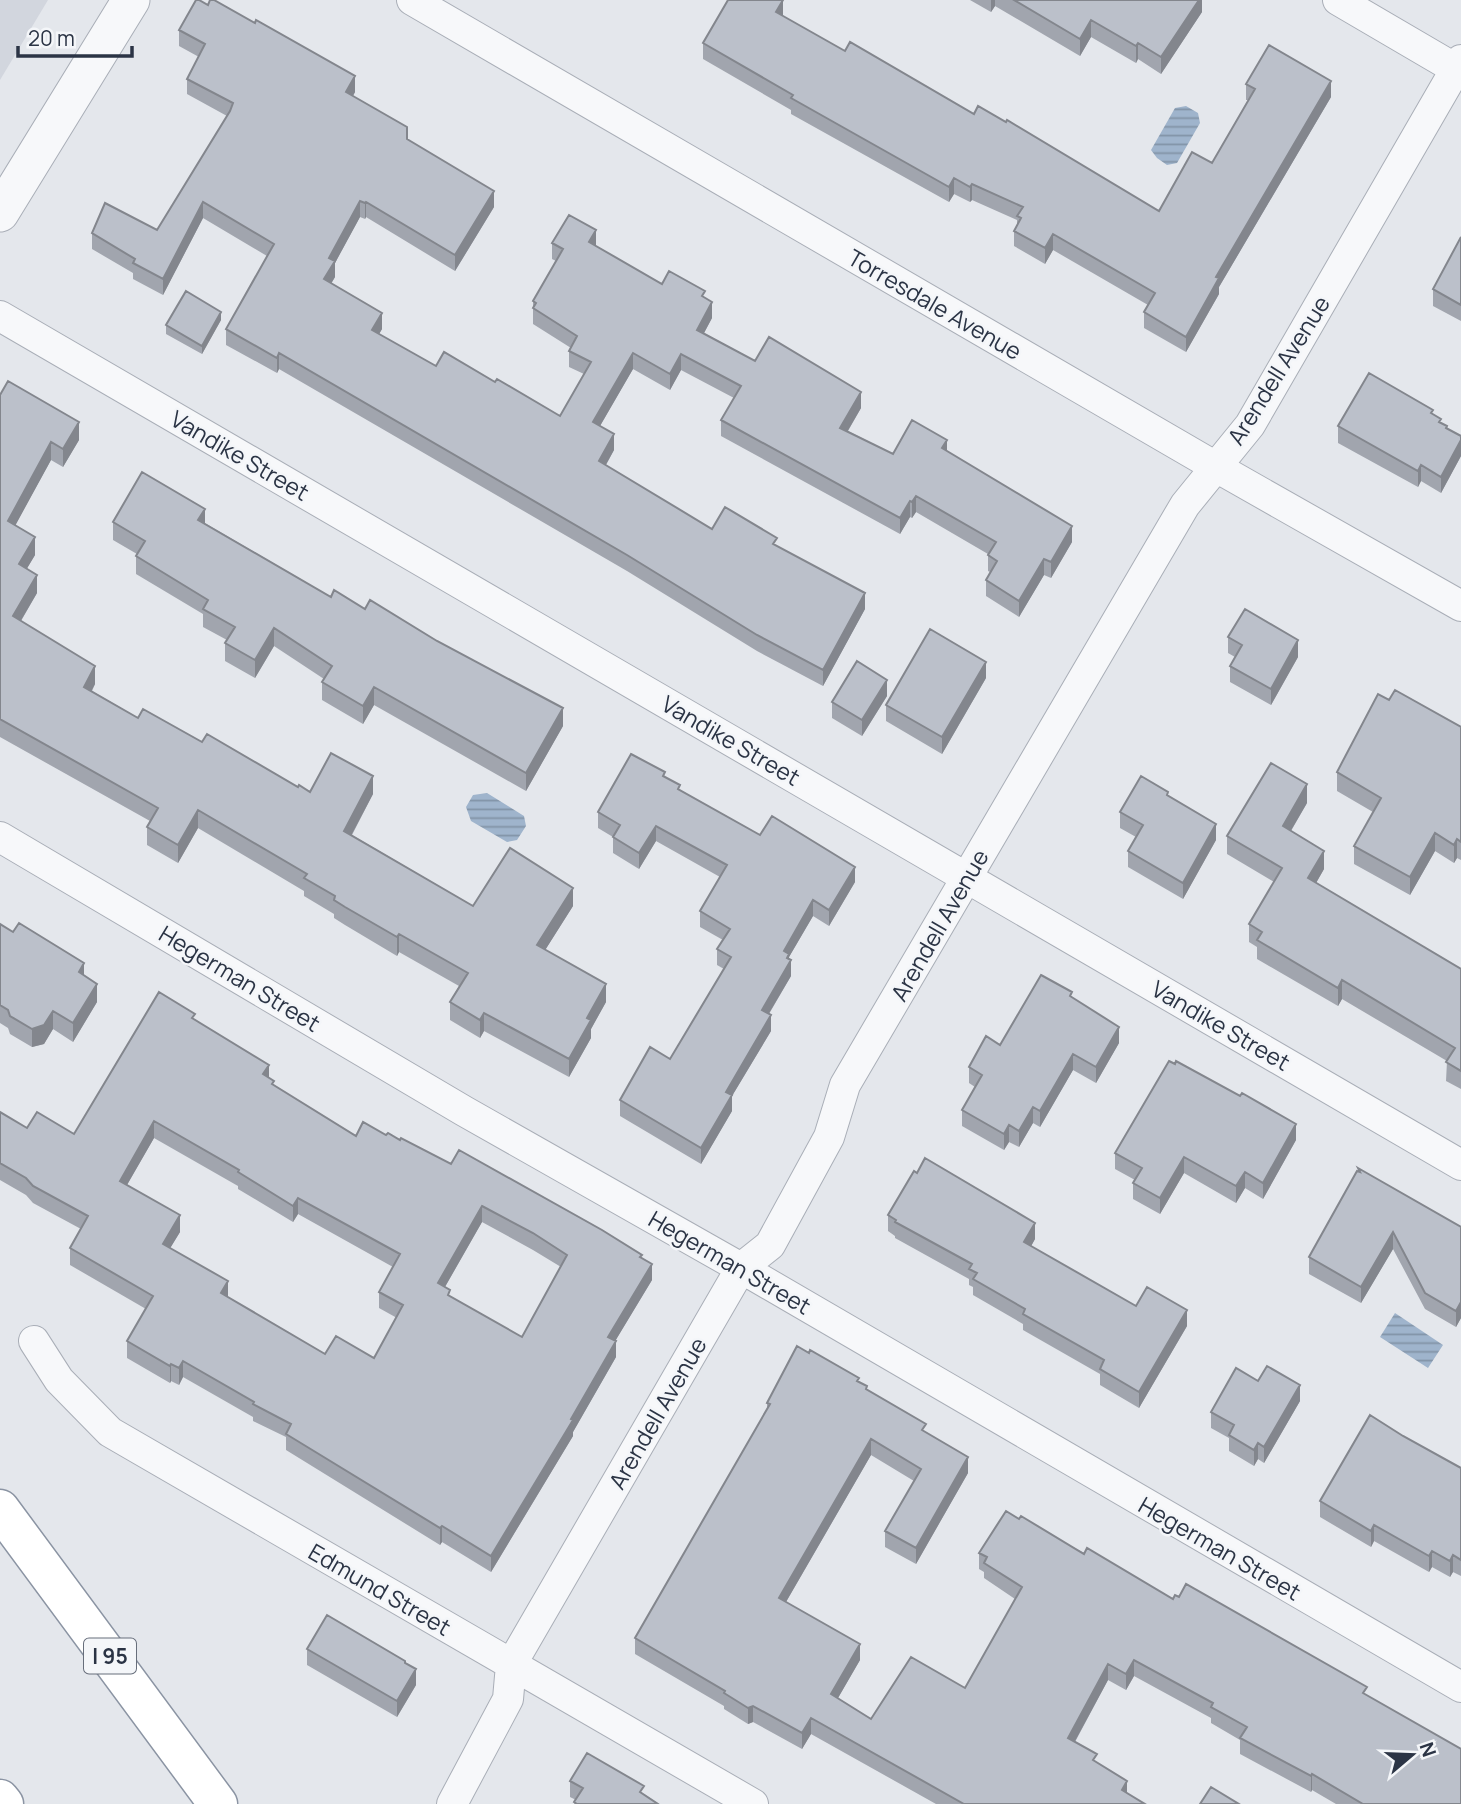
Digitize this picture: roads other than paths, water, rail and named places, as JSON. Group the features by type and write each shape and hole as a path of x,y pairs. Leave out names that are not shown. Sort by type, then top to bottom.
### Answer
{"highway":[{"name":"I 95","path":"0,1509 218,1804"},
{"path":"0,1799 4,1804"}],"street":[{"path":"0,213 131,0"},
{"name":"Torresdale Avenue","path":"412,0 1216,467 1461,606"},
{"path":"1338,0 1459,67"},
{"name":"Arendell Avenue","path":"452,1804 508,1699 511,1665 741,1268 770,1244 829,1138 845,1086 966,877 1185,505 1250,425 1459,67"},
{"name":"Vandike Street","path":"0,316 1461,1165"},
{"name":"Hegerman Street","path":"0,837 464,1111 741,1268 1461,1687"},
{"name":"Edmund Street","path":"34,1341 59,1380 110,1432 753,1804"}],"water":[{"path":"1186,106 1198,113 1200,123 1177,163 1167,165 1151,150 1175,108"},
{"path":"487,793 524,816 526,826 517,840 507,842 471,821 466,807 473,795"},
{"path":"1395,1313 1443,1345 1428,1368 1380,1337"}]}
